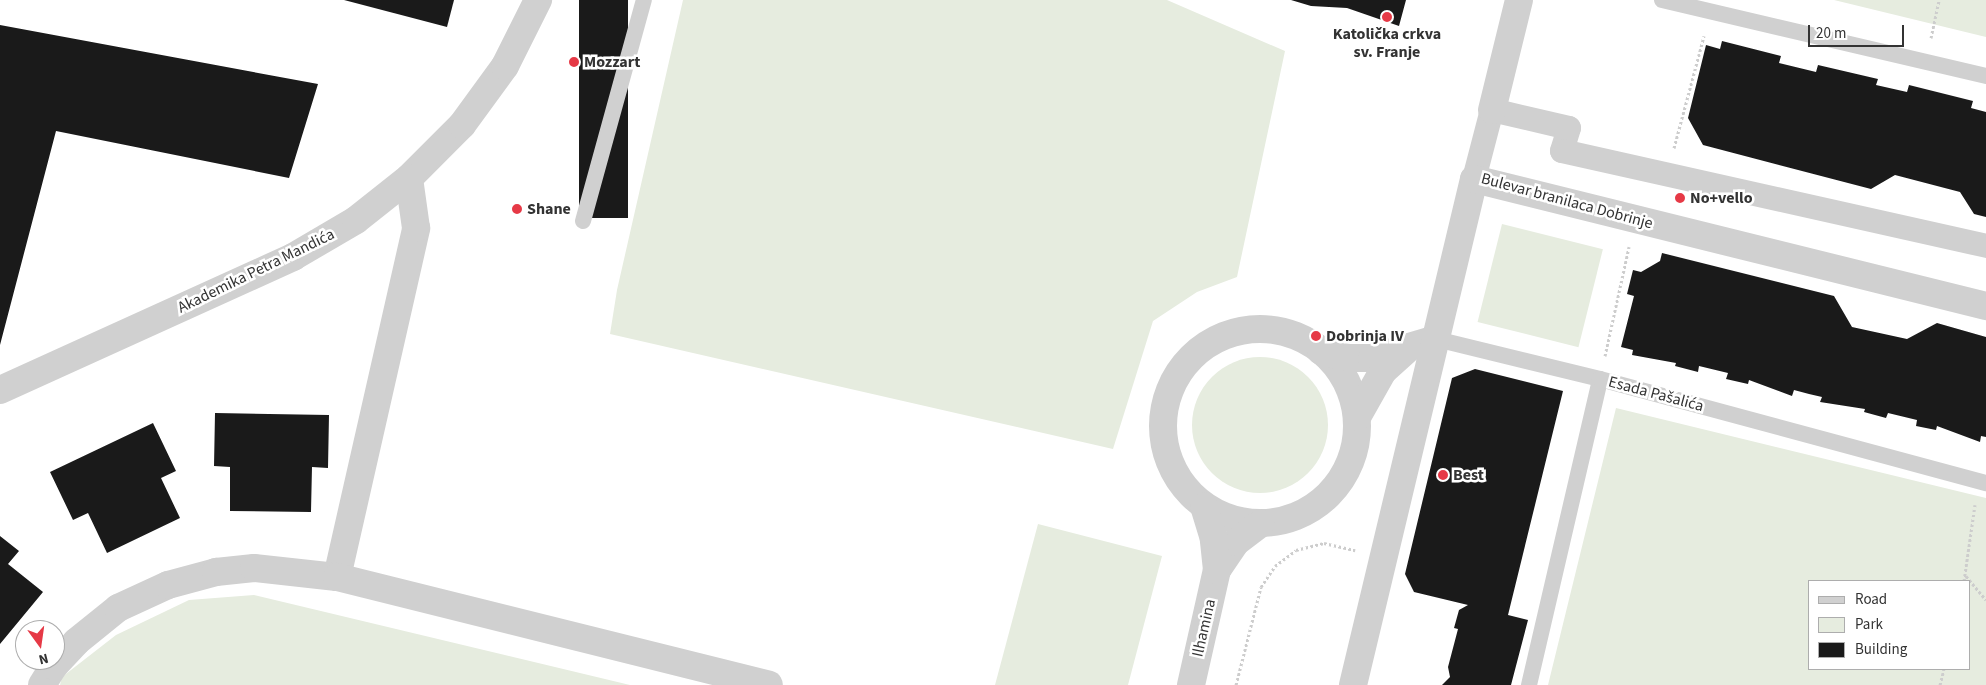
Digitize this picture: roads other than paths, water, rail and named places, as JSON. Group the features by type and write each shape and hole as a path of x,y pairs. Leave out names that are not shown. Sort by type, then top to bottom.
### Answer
{"street":[{"name":"Akademika Petra Mandića","path":"0,390 292,257 356,220 409,178 462,125 509,59 538,0"},
{"path":"1519,0 1492,110 1570,128 1562,151 1986,246"},
{"name":"Bulevar branilaca Dobrinje","path":"1492,110 1474,179 1986,306"},
{"path":"337,577 416,228 409,178"},
{"path":"1353,685 1474,179"},
{"path":"1321,351 1346,381 1357,417 1356,444 1347,469 1332,491 1312,508 1296,515 1261,523 1232,519 1204,506 1180,481 1168,457 1163,431 1165,405 1171,388 1190,359 1210,343 1226,336 1260,329 1286,333 1321,351 1349,358 1372,358 1406,350 1436,339"},
{"path":"1357,417 1383,371 1406,350"},
{"name":"Ilhamina","path":"1204,506 1214,539 1218,570"},
{"name":"Ilhamina","path":"1191,685 1218,570 1236,542 1261,523"},
{"path":"42,685 54,666 103,618 168,585 216,572 254,568 337,577 769,685"}],"lane":[{"path":"583,220 644,0"},
{"path":"1662,0 1986,76"},
{"path":"1436,339 1600,379"},
{"name":"Esada Pašalića","path":"1529,685 1600,379 1982,482"}],"place":[{"name":"Katolička crkva sv. Franje","path":"1387,17"},
{"name":"Mozzart","path":"574,62"},
{"name":"No+vello","path":"1680,198"},
{"name":"Shane","path":"517,209"},
{"name":"Dobrinja IV","path":"1316,336"},
{"name":"Best","path":"1443,475"}]}
